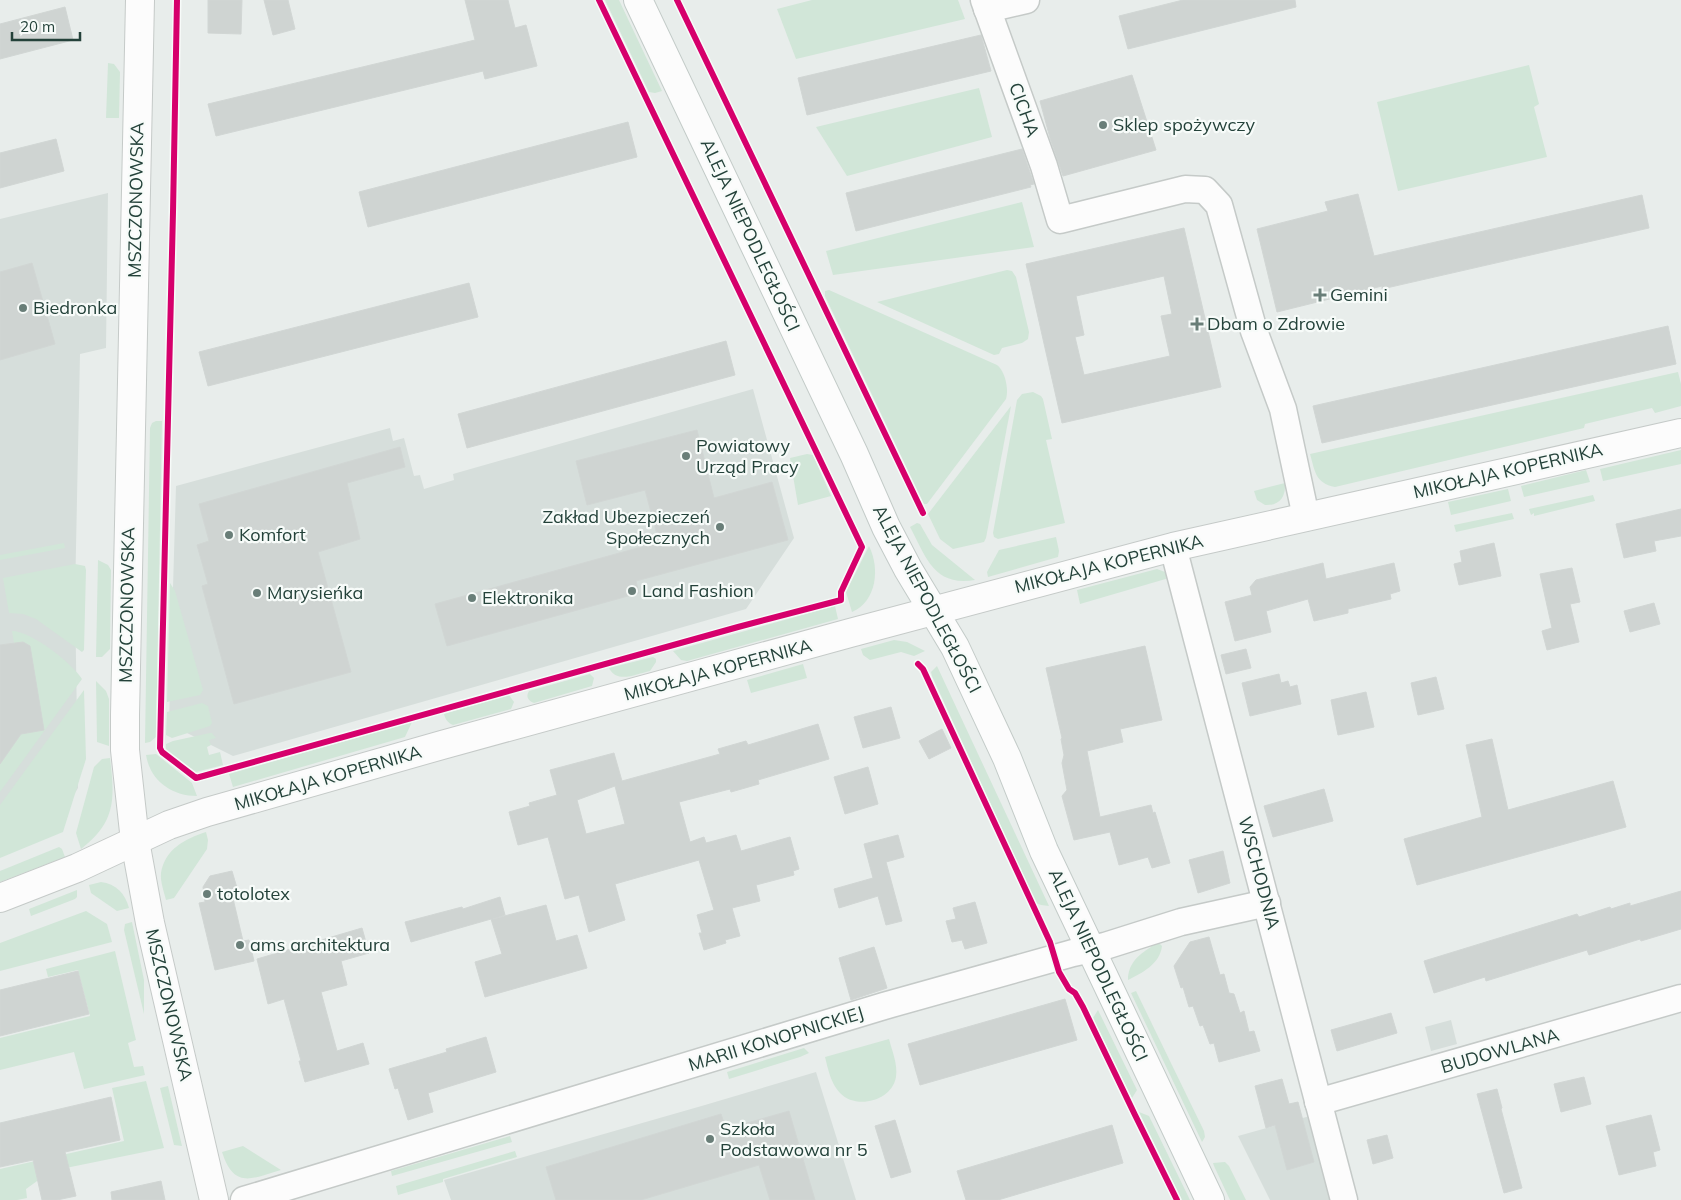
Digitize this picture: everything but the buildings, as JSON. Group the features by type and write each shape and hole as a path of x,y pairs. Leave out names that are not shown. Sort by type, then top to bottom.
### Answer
{"street":[{"name":"MSZCZONOWSKA","path":"140,0 128,621 124,715 126,750 135,841 150,923 214,1200"},
{"name":"ALEJA NIEPODLEGŁOŚCI","path":"638,0 854,454 886,527 908,569 955,647 1007,758 1044,851 1210,1200"},
{"path":"985,5 1026,0"},
{"name":"CICHA","path":"985,5 1044,166 1060,220 1185,189 1205,190 1219,205 1254,331 1282,409 1306,517"},
{"name":"MIKOŁAJA KOPERNIKA","path":"0,898 77,868 169,825 220,808 451,743 1173,547 1681,433"},
{"name":"WSCHODNIA","path":"1173,547 1344,1200"},
{"name":"MARII KONOPNICKIEJ","path":"244,1200 283,1193 884,1006 1181,922 1267,903"},
{"name":"BUDOWLANA","path":"1318,1102 1681,998"}],"shaded area":[{"path":"108,193 106,348 80,354 75,596 78,788 55,825 0,848 0,219"},
{"path":"753,389 794,538 746,609 233,756 169,724 176,486 390,428 393,441 404,438 414,476 420,475 424,489 454,480 453,474"},
{"path":"1451,1020 1457,1044 1431,1051 1425,1027"},
{"name":"Szkoła Podstawowa nr 5","path":"816,1072 856,1200 451,1200 444,1180 705,1105"},
{"path":"1310,1116 1333,1200 1270,1200 1238,1136"}],"green space":[{"path":"605,0 619,0 662,91 649,92"},
{"path":"812,0 958,0 965,19 796,59 777,9"},
{"path":"108,63 114,64 120,72 119,118 106,118"},
{"path":"1529,65 1539,104 1534,107 1547,157 1398,191 1377,102"},
{"path":"979,88 992,137 847,176 816,127"},
{"path":"1022,202 1034,247 833,275 826,251"},
{"path":"1007,270 1012,271 1016,277 1029,332 1028,339 1022,343 1002,348 999,354 994,355 877,302"},
{"path":"829,290 997,365 1002,371 1007,385 1006,399 927,504 924,504 825,296 825,291"},
{"path":"1678,372 1681,384 1681,406 1655,413 1652,408 1585,424 1584,428 1335,487 1323,483 1315,471 1310,454"},
{"path":"1033,392 1043,399 1052,439 1046,440 1065,523 998,539 994,537 993,533 1017,400 1022,394"},
{"path":"1011,406 986,538 984,542 953,549 940,539 928,514"},
{"path":"162,421 156,737 150,742 145,743 150,428 152,423"},
{"path":"1681,450 1681,464 1603,481 1600,469"},
{"path":"807,454 813,455 831,496 798,505 790,458"},
{"path":"1586,470 1590,482 1524,497 1521,486"},
{"path":"1285,483 1283,496 1275,504 1265,505 1257,500 1254,491"},
{"path":"1508,489 1511,501 1451,515 1448,502"},
{"path":"1593,495 1595,501 1534,516 1534,513 1531,515 1529,509"},
{"path":"1512,513 1514,519 1456,532 1454,525"},
{"path":"917,523 920,524 932,545 975,580 961,581 950,579 933,567 910,527"},
{"path":"1056,537 1059,551 1058,557 988,577 987,572 999,550"},
{"path":"64,543 65,548 0,560 0,555"},
{"path":"869,546 874,564 874,583 867,600 852,612 846,592"},
{"path":"98,560 108,565 111,570 110,649 102,657 96,657"},
{"path":"75,564 85,566 86,570 84,650 82,652 36,619 23,614 9,613 3,578"},
{"path":"1157,569 1165,572 1169,578 1080,604 1077,590"},
{"path":"170,583 175,591 203,690 200,695 167,702"},
{"path":"835,606 838,619 687,661 681,660 673,651"},
{"path":"12,631 20,632 40,642 70,665 82,679 0,792 0,753 30,646 23,642 14,643"},
{"path":"894,640 907,642 925,651 914,656 901,652 870,660 863,655 861,649"},
{"path":"653,657 656,659 656,662 650,671 633,676 617,676 609,668"},
{"path":"803,664 807,678 751,693 747,680"},
{"path":"937,666 1049,906 1036,903 932,676 931,672"},
{"path":"590,674 594,678 592,686 534,703 529,700 529,691"},
{"path":"96,681 106,691 109,699 109,746 97,742"},
{"path":"84,690 86,759 63,832 0,858 0,805"},
{"path":"509,695 514,702 511,709 453,725 444,716 444,714"},
{"path":"202,703 208,706 212,723 210,726 172,738 166,735 167,712"},
{"path":"412,722 405,737 233,787 229,774"},
{"path":"210,733 216,738 209,740 211,745 207,747 209,755 220,752 223,765 196,772 166,749 166,744 173,741"},
{"path":"156,754 192,783 197,796 170,790 157,779 148,764 146,755"},
{"path":"110,758 112,798 107,819 101,829 81,849 76,833 94,767 102,759"},
{"path":"206,832 208,840 207,849 174,898 166,900 161,873 167,857 177,846"},
{"path":"59,847 62,849 65,857 0,882 0,871"},
{"path":"101,882 119,890 129,908 117,911 91,893 89,885"},
{"path":"77,890 77,897 75,899 31,916 29,909"},
{"path":"86,911 107,924 112,942 0,971 0,943"},
{"path":"132,922 144,980 144,1014 124,930 125,924"},
{"path":"1159,943 1162,946 1161,952 1154,963 1128,980 1128,974 1135,961 1152,945"},
{"path":"115,951 136,1040 128,1043 134,1067 143,1066 145,1075 84,1089 74,1052 0,1070 0,1038 90,1016 78,970 48,977 46,969"},
{"path":"1136,991 1204,1131 1205,1137 1202,1142 1131,993"},
{"path":"1098,1010 1137,1090 1132,1098 1093,1018"},
{"path":"889,1039 895,1062 896,1077 888,1092 881,1097 864,1102 847,1098 840,1093 832,1081 825,1057"},
{"path":"804,1048 809,1053 729,1079 727,1072"},
{"path":"146,1081 164,1148 51,1171 26,1189 27,1198 0,1200 0,1169 124,1141 112,1088"},
{"path":"168,1086 182,1146 174,1145 160,1088"},
{"path":"1139,1112 1149,1116 1190,1200 1182,1200"},
{"path":"510,1136 512,1142 392,1176 391,1171"},
{"path":"243,1146 281,1170 252,1178 238,1176 232,1172 222,1152"},
{"path":"515,1151 517,1157 443,1179 443,1182 398,1195 396,1186"},
{"path":"1225,1162 1229,1166 1246,1200 1230,1200 1213,1163"}],"cycle path":[{"path":"177,0 160,748 162,752 196,778 841,600 841,592 862,547 599,0"},
{"path":"677,0 923,513"},
{"path":"918,664 923,669 1050,942 1059,972 1083,1007 1177,1200"}],"place":[{"name":"Sklep spożywczy","path":"1103,125"},
{"name":"Gemini","path":"1320,295"},
{"name":"Biedronka","path":"23,308"},
{"name":"Dbam o Zdrowie","path":"1197,324"},
{"name":"Powiatowy Urząd Pracy","path":"686,456"},
{"name":"Zakład Ubezpieczeń Społecznych","path":"720,527"},
{"name":"Komfort","path":"229,535"},
{"name":"Land Fashion","path":"632,591"},
{"name":"Marysieńka","path":"257,593"},
{"name":"Elektronika","path":"472,598"},
{"name":"totolotex","path":"207,894"},
{"name":"ams architektura","path":"240,945"},
{"name":"Szkoła Podstawowa nr 5","path":"710,1139"}]}
